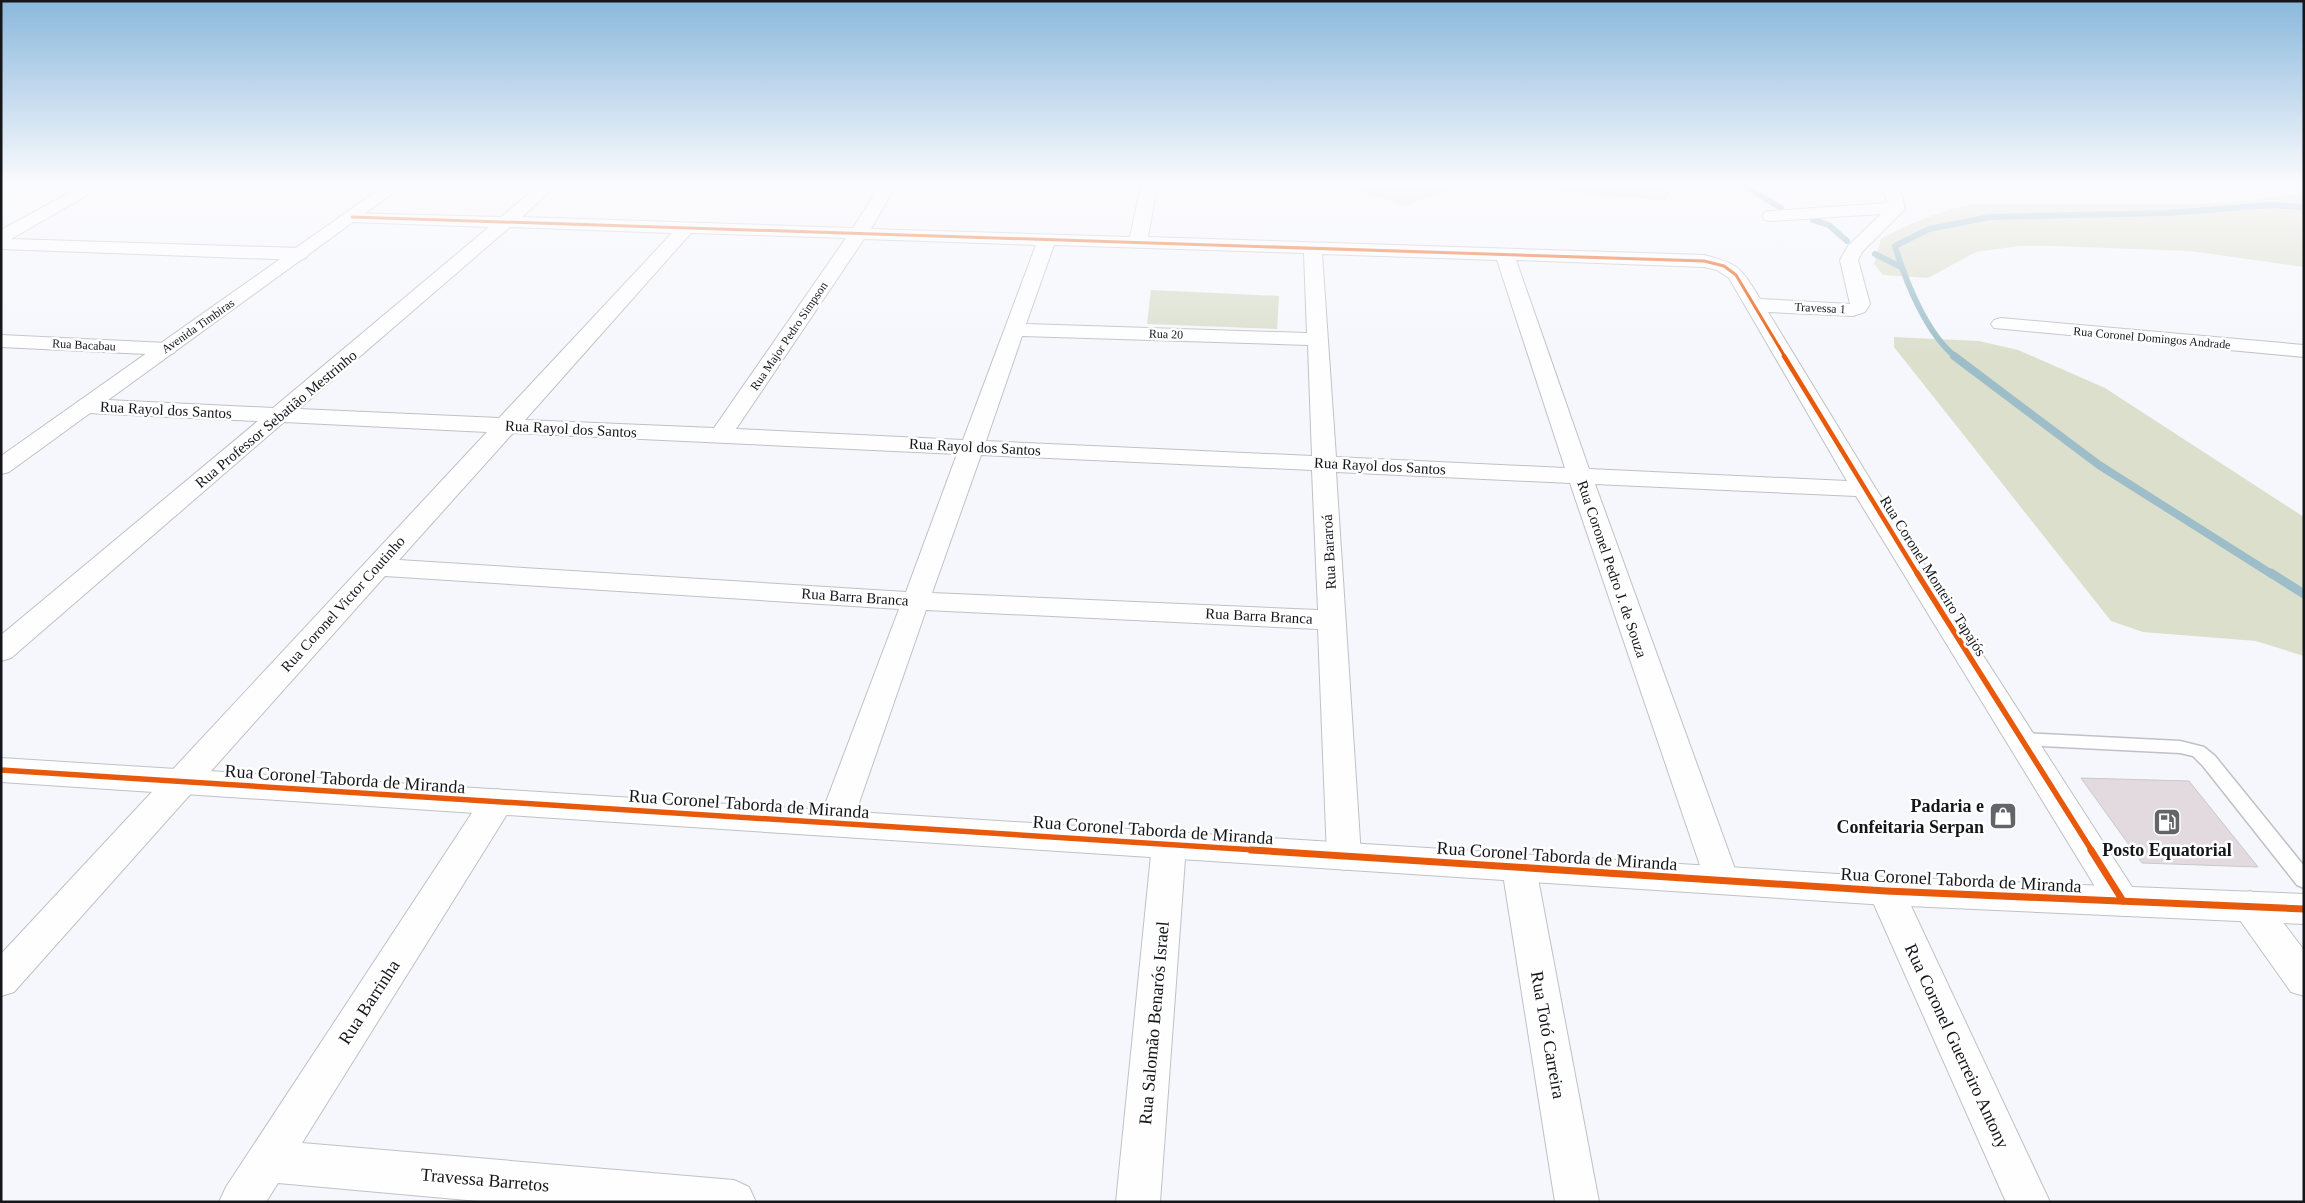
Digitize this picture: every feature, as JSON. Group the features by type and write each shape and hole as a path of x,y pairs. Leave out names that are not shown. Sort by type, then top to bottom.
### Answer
{"street":[{"name":"Avenida Timbiras","path":"2,467 318,241"},
{"name":"Rua Professor Sebatião Mestrinho","path":"1,651 485,241"},
{"name":"Rua Coronel Victor Coutinho","path":"1,980 674,241"},
{"name":"Rua Major Pedro Simpson","path":"721,435 853,241"},
{"path":"835,824 1047,241"},
{"path":"1082,241 1506,256"},
{"name":"Travessa 1","path":"1754,305 1853,310 1858,308 1860,304 1849,260 1854,250 1863,241"},
{"path":"1,244 300,254"},
{"name":"Rua Bararoá","path":"1313,248 1344,856"},
{"name":"Rua Coronel Monteiro Tapajós","path":"1506,256 1704,262 1724,266 1736,275 1864,489 2123,901"},
{"name":"Rua Coronel Pedro J. de Souza","path":"1506,256 1580,477 1722,880"},
{"name":"Rua Coronel Domingos Andrade","path":"2001,324 2302,352"},
{"name":"Rua 20","path":"1014,330 1318,339"},
{"name":"Rua Bacabau","path":"1,341 167,349"},
{"name":"Rua Rayol dos Santos","path":"87,406 1864,489"},
{"name":"Rua Barra Branca","path":"377,567 916,601 1332,620"},
{"name":"Rua Coronel Taborda de Miranda","path":"1,770 1886,891 2304,909"},
{"name":"Rua Barrinha","path":"241,1202 498,802"},
{"name":"Rua Salomão Benarós Israel","path":"1138,1202 1169,845"},
{"name":"Rua Totó Carreira","path":"1519,868 1577,1202"},
{"name":"Rua Coronel Guerreiro Antony","path":"1886,891 2028,1202"},
{"path":"2250,906 2304,980"},
{"name":"Travessa Barretos","path":"267,1161 734,1202"}],"lane":[{"path":"2021,739 2180,747 2198,752 2209,762 2304,880"}],"green space":[{"path":"1880,241 2304,241 2304,267 2190,251 2051,246 2019,246 1976,252 1928,278 1883,275 1874,264"},
{"path":"1151,290 1279,296 1277,329 1147,324"},
{"path":"1894,337 1979,341 2018,350 2105,388 2304,517 2304,656 2256,641 2143,632 2111,621 1894,347"}],"building":[{"name":"Posto Equatorial","path":"2081,778 2189,781 2258,867 2142,863"}],"waterway":[{"path":"1905,241 1895,246 1918,306 1936,335 1956,357"},
{"path":"1875,254 1901,267"},
{"path":"1954,356 2099,465 2273,575"},
{"path":"2271,573 2304,594"}],"cycle path":[{"path":"1094,241 1704,261 1724,266 1736,275 1864,489 2123,901"},
{"path":"1,770 1886,891 2304,909"}],"place":[{"name":"Padaria e Confeitaria Serpan","path":"2003,816"},
{"name":"Posto Equatorial","path":"2167,822"}]}
